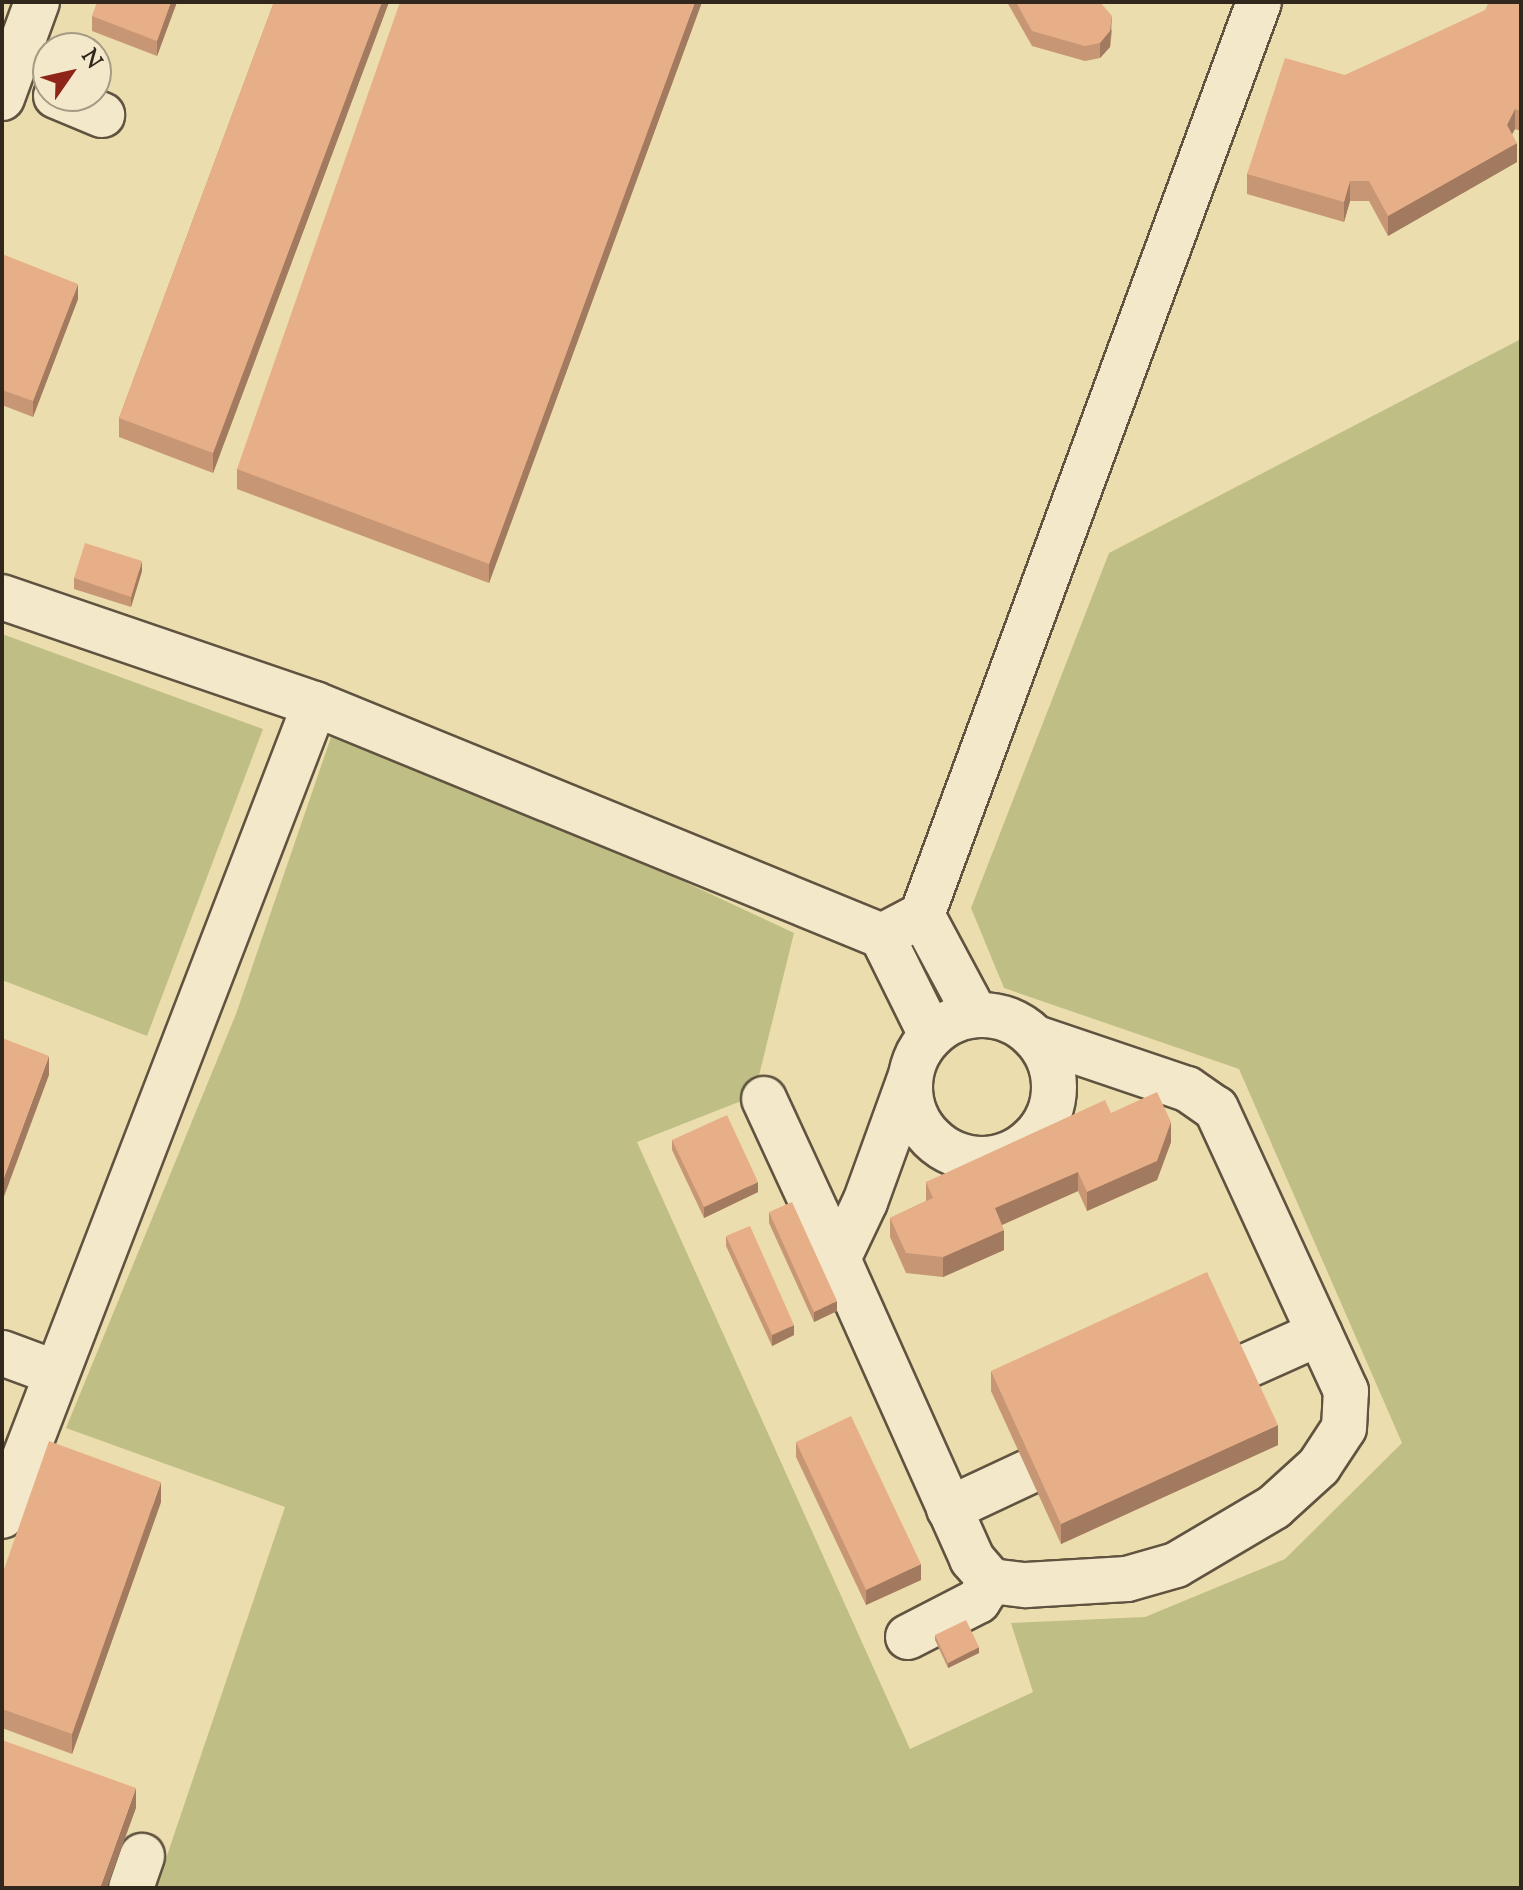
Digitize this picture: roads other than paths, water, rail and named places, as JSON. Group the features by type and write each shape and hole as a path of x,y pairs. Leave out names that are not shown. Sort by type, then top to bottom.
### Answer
{"lane":[{"path":"20,90 37,2"},
{"path":"882,936 922,915 1259,2"},
{"path":"95,112 102,115"},
{"path":"2,597 315,704 882,936 931,1035"},
{"path":"2,1516 16,1439 56,1373 315,704"},
{"path":"922,915 975,1014"},
{"path":"838,1259 865,1202 917,1055 931,1035 975,1014 1008,1020 1036,1038 1187,1089 1216,1109 1346,1391 1344,1428 1319,1466 1274,1507 1176,1565 1127,1579 991,1581"},
{"path":"910,1078 916,1114 937,1143 981,1160 1005,1156 1034,1136 1053,1106 1049,1058 1036,1038"},
{"path":"764,1099 972,1559 991,1581"},
{"path":"1242,1368 1320,1333"},
{"path":"2,1353 56,1373"},
{"path":"949,1509 1028,1472"},
{"path":"908,1637 978,1601 991,1581"}]}
